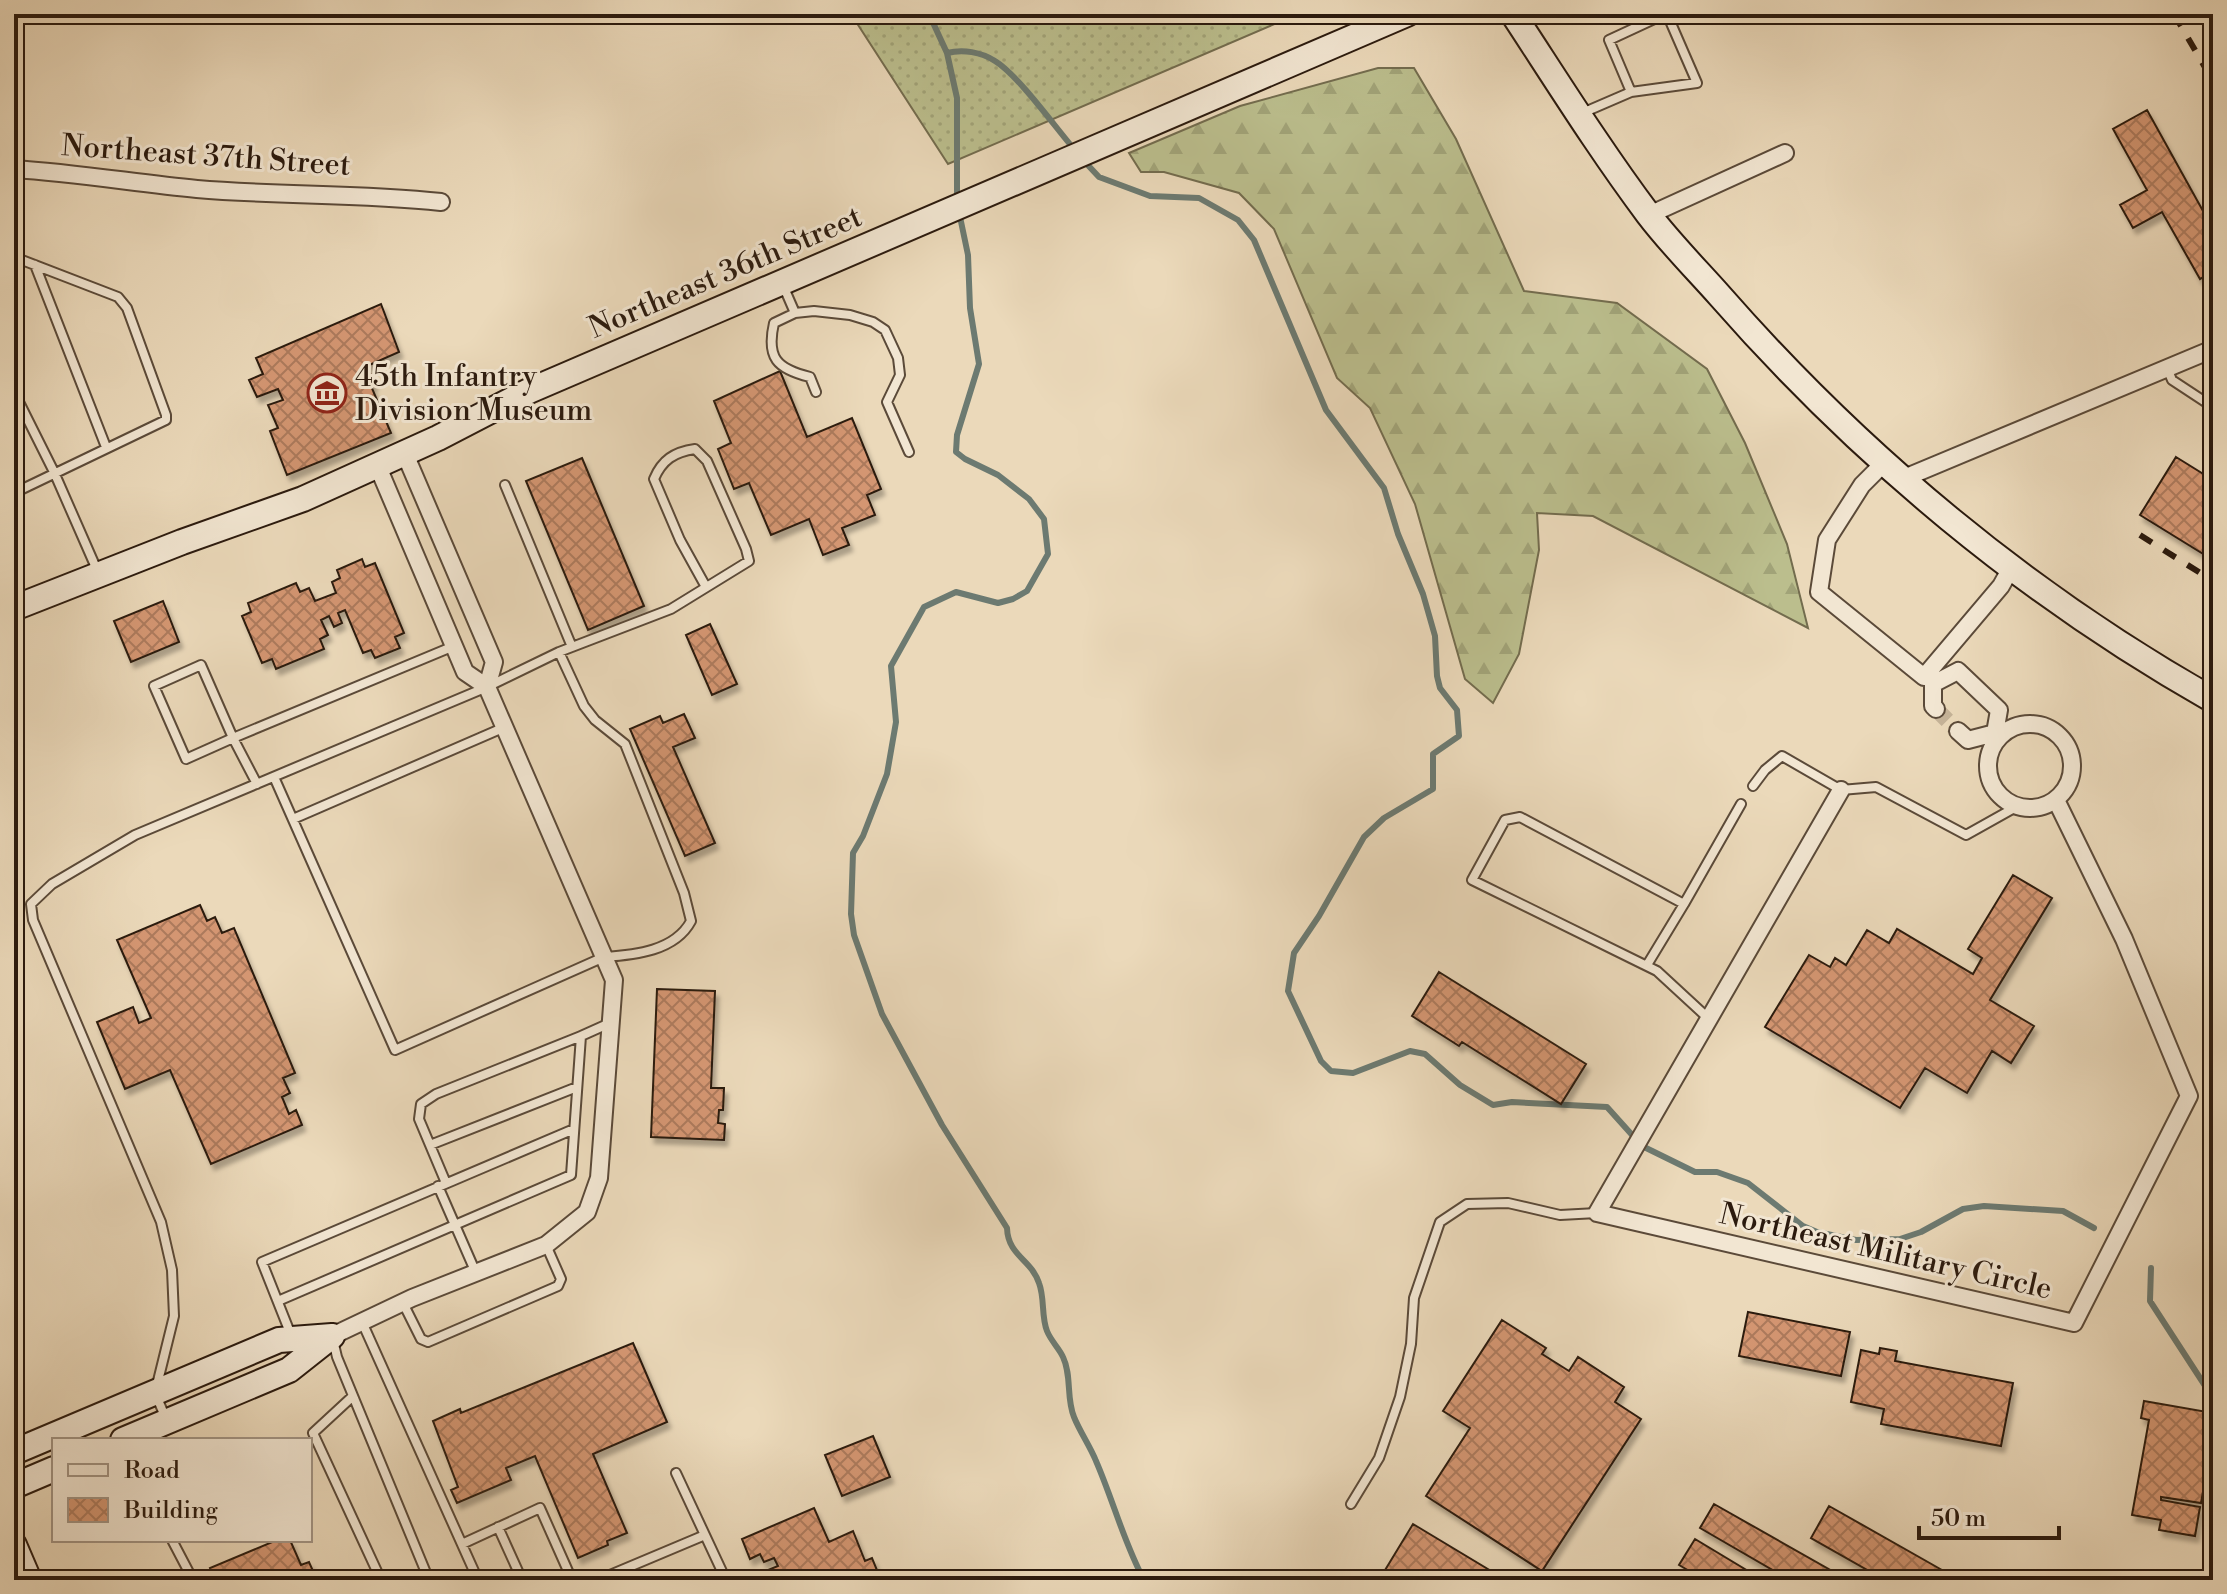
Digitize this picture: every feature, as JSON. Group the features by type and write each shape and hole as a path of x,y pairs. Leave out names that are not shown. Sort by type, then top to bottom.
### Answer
{"street":[{"name":"Northeast 36th Street","path":"17,609 378,467 529,391 1407,14"},
{"path":"1513,14 1649,215 1761,343 1892,472 2011,568 2111,637 2213,700"},
{"path":"1649,215 1785,153"},
{"name":"Northeast 37th Street","path":"14,169 66,172 198,189 388,196 441,202"},
{"path":"1936,709 1928,680 1819,592 1827,540 1862,485 2213,349"},
{"path":"405,454 494,662 487,687"},
{"path":"128,1438 289,1370 332,1336 403,1302 546,1245 587,1212 599,1178 614,980 487,687 465,672 378,467"},
{"path":"1928,680 2001,586 2011,568"},
{"path":"1928,680 1958,671 1999,710 1997,736 1988,764 1989,778 2004,800 2016,807 2044,807 2066,790 2072,777 2073,763 2061,737 2049,728 2036,724 2021,725 1997,736 1968,740 1958,731"},
{"path":"1597,1213 1841,790"},
{"name":"Northeast Military Circle","path":"1597,1213 2074,1323 2189,1096 2124,939 2056,800"},
{"path":"14,1452 279,1340 332,1336"},
{"path":"14,1486 52,1470"},
{"path":"14,1545 29,1580"}],"lane":[{"path":"1580,114 1631,92 1697,83 1666,14 1609,40 1631,92"},
{"path":"14,257 118,297 127,308 165,409 166,420 14,493"},
{"path":"35,265 106,447"},
{"path":"781,283 795,313"},
{"path":"816,392 810,377 778,365 772,347 774,323 795,313 814,311 850,315 873,322 885,330 898,358 900,375 887,402 909,452"},
{"path":"2167,368 2172,380 2213,407"},
{"path":"14,392 54,472 99,575"},
{"path":"167,1421 155,1393 174,1316 172,1270 161,1222 33,920 31,904 52,884 135,835 487,687 559,652 671,609 749,561 707,461 695,449 682,451 660,463 654,479 680,540 706,587"},
{"path":"505,485 572,647"},
{"path":"257,784 233,738 201,665 154,686 186,759 233,738 454,646"},
{"path":"274,777 395,1050 604,957 639,955 683,936 691,921 684,893 625,744 595,720 584,706 559,652"},
{"path":"293,819 505,727"},
{"path":"1753,786 1765,770 1782,756 1841,790 1876,787 1966,835 2016,807"},
{"path":"1647,965 1741,804"},
{"path":"1684,904 1520,817 1505,820 1472,880 1647,965 1709,1019"},
{"path":"476,1273 455,1224 419,1119 421,1104 436,1094 611,1022"},
{"path":"278,1301 571,1175 581,1036"},
{"path":"430,1145 577,1087"},
{"path":"293,1339 262,1262 574,1129"},
{"path":"1351,1504 1379,1458 1400,1397 1411,1344 1414,1298 1440,1222 1467,1204 1508,1203 1560,1215 1597,1213"},
{"path":"403,1302 421,1339 428,1342 558,1286 561,1279 546,1245"},
{"path":"361,1322 478,1580"},
{"path":"332,1336 337,1357 429,1580"},
{"path":"353,1396 313,1433 381,1580"},
{"path":"676,1473 725,1578 714,1580"},
{"path":"462,1544 540,1508 572,1580"},
{"path":"498,1527 522,1580"},
{"path":"598,1580 705,1535"},
{"path":"173,1542 189,1578"}],"green space":[{"path":"851,14 1298,14 948,164"},
{"path":"1378,68 1414,68 1456,139 1524,291 1617,303 1707,369 1745,443 1787,544 1808,628 1593,516 1537,513 1539,550 1519,654 1493,703 1465,679 1415,504 1370,408 1337,378 1274,229 1239,193 1164,172 1141,172 1129,153 1240,106"}],"building":[{"path":"2147,110 2213,229 2213,271 2200,279 2162,212 2133,228 2120,205 2147,190 2113,129"},
{"name":"45th Infantry Division Museum","path":"381,304 399,352 367,366 374,383 371,386 391,433 287,475 270,431 278,428 268,405 283,400 278,389 257,397 249,380 263,374 256,358"},
{"path":"780,371 807,437 852,418 881,489 867,495 875,515 842,528 849,545 823,555 809,519 771,535 749,483 734,489 718,449 731,443 714,401"},
{"path":"2176,457 2213,480 2213,560 2140,515"},
{"path":"582,458 644,606 588,630 526,481"},
{"path":"362,559 365,567 375,563 404,633 395,637 400,648 375,658 371,650 363,653 345,610 338,613 342,623 334,627 329,616 321,620 328,635 320,639 324,649 276,669 272,659 262,663 242,616 251,612 248,603 296,583 300,592 309,588 315,601 336,593 332,582 340,578 337,570"},
{"path":"163,601 179,642 131,662 114,621"},
{"path":"710,624 737,684 712,695 686,635"},
{"path":"684,714 695,738 673,747 715,843 685,856 630,729 660,716 663,723"},
{"path":"2013,875 2052,898 1990,1000 2034,1026 2011,1063 1992,1051 1967,1093 1925,1068 1900,1108 1765,1027 1809,955 1830,967 1835,958 1846,965 1867,930 1889,943 1897,929 1973,974 1982,958 1968,949"},
{"path":"200,905 207,921 215,917 222,933 234,928 295,1073 283,1078 290,1093 282,1097 289,1114 296,1110 302,1125 211,1164 170,1070 125,1089 97,1022 133,1007 139,1023 151,1018 117,940"},
{"path":"1439,972 1586,1064 1561,1104 1462,1042 1459,1046 1412,1016"},
{"path":"657,989 715,991 711,1088 724,1088 723,1110 719,1110 718,1123 725,1124 724,1140 651,1137"},
{"path":"1748,1312 1850,1332 1841,1376 1739,1356"},
{"path":"1502,1320 1546,1348 1542,1354 1569,1371 1578,1357 1624,1387 1615,1402 1641,1419 1542,1571 1426,1496 1470,1428 1443,1411"},
{"path":"633,1343 667,1422 593,1454 627,1533 578,1558 535,1456 506,1468 511,1480 457,1503 451,1490 458,1487 433,1421 460,1409 461,1413"},
{"path":"1880,1348 1897,1351 1895,1361 2013,1383 2001,1446 1881,1424 1884,1409 1851,1402 1861,1350 1879,1354"},
{"path":"2144,1401 2213,1413 2213,1436 2201,1503 2161,1497 2161,1500 2200,1507 2195,1536 2159,1530 2161,1520 2132,1515 2149,1420 2141,1418"},
{"path":"873,1436 890,1477 842,1496 825,1455"},
{"path":"1714,1504 1848,1580 1790,1580 1700,1528"},
{"path":"1829,1506 1942,1570 1936,1580 1885,1580 1811,1538"},
{"path":"814,1508 829,1542 853,1531 865,1561 872,1558 881,1580 772,1580 768,1570 778,1566 774,1558 764,1562 760,1554 750,1559 742,1539"},
{"path":"1413,1524 1506,1580 1379,1580"},
{"path":"1695,1539 1763,1580 1705,1580 1679,1565"},
{"path":"272,1542 291,1542 301,1565 309,1562 317,1580 215,1580 210,1568"}],"waterway":[{"path":"929,14 947,53 957,98 957,201"},
{"path":"947,53 978,53 1004,68 1074,149"},
{"path":"1084,161 1099,177 1150,196 1199,198 1238,220 1254,240 1326,410 1384,488 1435,636 1440,688 1457,710 1459,736 1433,754 1433,789 1384,818 1364,837 1294,953 1288,991 1321,1061 1331,1071 1353,1073 1410,1051 1425,1054 1460,1085 1493,1105 1512,1102 1607,1107 1642,1146 1695,1172 1717,1172 1748,1183 1803,1226 1817,1232 1856,1240 1900,1239 1921,1232 1963,1209 1984,1206 2063,1211 2094,1228"},
{"path":"959,212 968,255 970,308 979,364 957,435 956,452 998,475 1029,499 1044,519 1048,554 1027,591 1013,599 998,603 956,592 924,607 891,666 896,722 887,774 863,836 853,853 851,914 854,935 882,1014 942,1125 1007,1228 1011,1245 1031,1268 1039,1283 1047,1331 1066,1364 1074,1417 1096,1461 1144,1580"},
{"path":"2151,1268 2150,1301 2213,1398"}],"tunnel":[{"path":"1936,709 1958,731"}],"railway":[{"path":"2174,14 2213,81"},
{"path":"2140,535 2213,581"}],"place":[{"name":"45th Infantry Division Museum","path":"327,393"}]}
